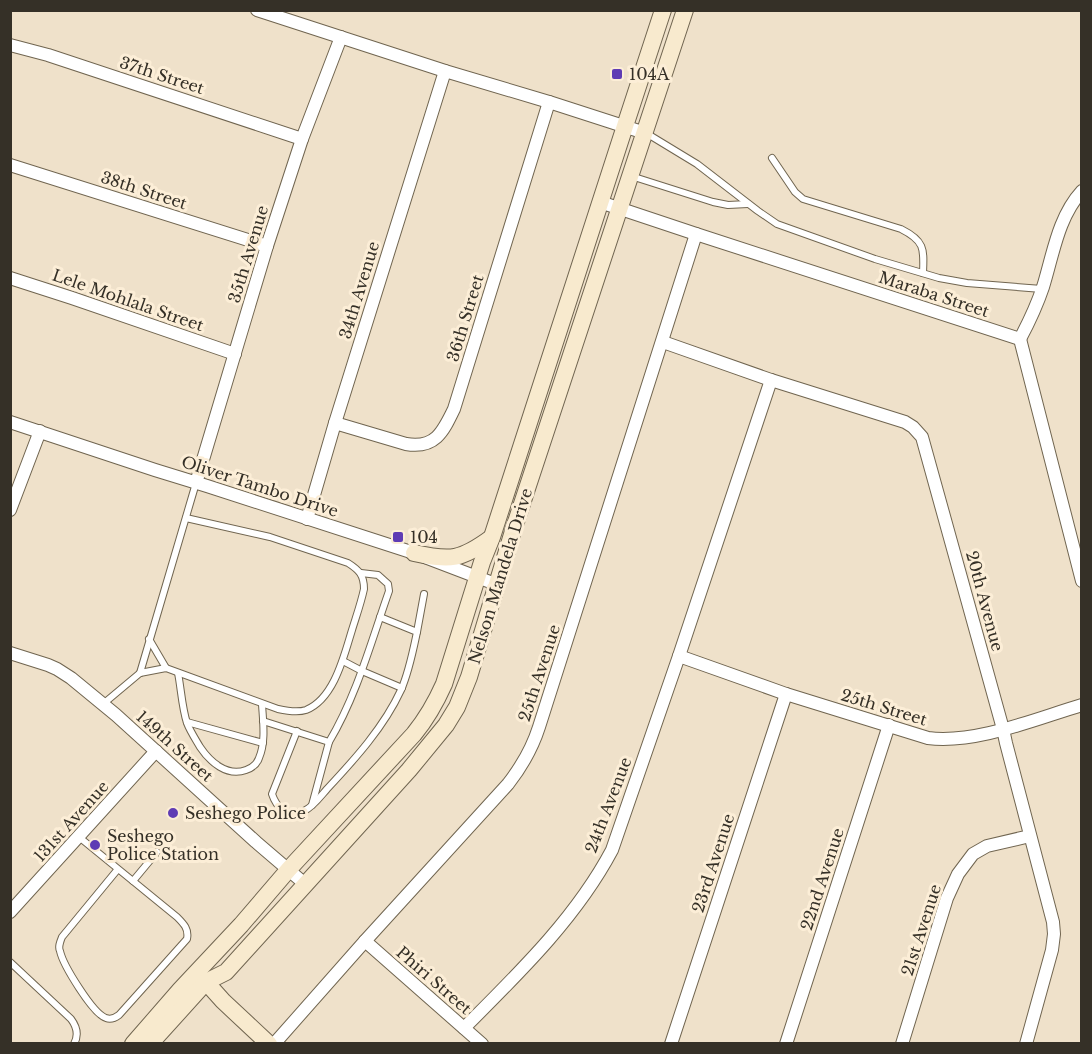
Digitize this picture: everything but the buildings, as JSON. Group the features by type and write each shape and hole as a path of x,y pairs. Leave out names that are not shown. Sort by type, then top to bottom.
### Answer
{"main road":[{"name":"Nelson Mandela Drive","path":"150,1044 241,925 425,720 436,702 444,684 663,10"},
{"name":"Nelson Mandela Drive","path":"133,1044 201,977 226,972 409,770 446,725 457,707 685,10"},
{"path":"414,553 436,558 454,558 470,552 492,537"},
{"path":"201,977 269,1044"}],"street":[{"path":"257,10 645,133"},
{"name":"35th Avenue","path":"196,483 267,246 302,139 341,38"},
{"name":"37th Street","path":"10,45 48,55 302,139"},
{"name":"34th Avenue","path":"307,519 445,71"},
{"name":"36th Street","path":"335,423 416,446 436,438 445,429 454,409 549,102"},
{"name":"38th Street","path":"10,165 267,246"},
{"path":"1082,191 1072,202 1065,215 1042,289 1020,339 1082,580"},
{"name":"Maraba Street","path":"600,202 1020,339"},
{"name":"25th Avenue","path":"274,1044 508,784 530,752 696,234"},
{"name":"Lele Mohlala Street","path":"10,278 235,354"},
{"name":"20th Avenue","path":"663,342 771,380 905,422 922,437 1051,912 1054,934 1052,950 1026,1044"},
{"name":"24th Avenue","path":"464,1028 515,977 552,935 581,899 612,850 680,656 771,380"},
{"name":"Oliver Tambo Drive","path":"10,422 414,553 498,585"},
{"path":"10,510 40,431"},
{"name":"149th Street","path":"10,653 57,669 70,678 305,884"},
{"name":"25th Street","path":"680,656 786,694 928,738 944,740 1003,729 1082,705"},
{"name":"23rd Avenue","path":"671,1044 786,694"},
{"name":"22nd Avenue","path":"786,1044 890,725"},
{"name":"131st Avenue","path":"10,912 156,751"},
{"name":"21st Avenue","path":"902,1044 947,897 958,874 973,854 987,846 1030,836"},
{"name":"Phiri Street","path":"365,941 482,1044"}],"lane":[{"path":"645,133 697,164 777,224 876,259 939,278 966,283 1042,289"},
{"path":"772,158 795,192 803,199 908,232 919,242 924,251 923,273"},
{"path":"631,176 713,202 728,205 748,204"},
{"path":"140,673 196,483"},
{"path":"102,704 140,673 166,668 278,709 304,711 316,705 326,694 343,661 363,597 364,581 357,568 270,537 186,518"},
{"path":"311,806 329,742 348,706 362,671 389,591 388,584 378,575 361,573"},
{"path":"297,731 272,794 275,803 286,811 294,813 303,812 311,806 349,765 374,734 393,705 402,688 411,660 424,594"},
{"path":"380,617 417,632"},
{"path":"149,639 166,668"},
{"path":"343,661 402,688"},
{"path":"178,673 187,722 206,756 221,768 229,771 240,772 258,762 263,743 262,704"},
{"path":"263,721 329,742"},
{"path":"187,722 263,743"},
{"path":"79,837 133,881 177,918 188,933 187,939 119,1016 108,1019 96,1012 86,999 64,961 59,947 62,937 118,869"},
{"path":"133,881 158,852"},
{"path":"10,962 72,1019 77,1035 74,1044"}],"place":[{"name":"104A","path":"617,74"},
{"name":"104","path":"398,537"},
{"name":"Seshego Police","path":"173,813"},
{"name":"Seshego Police Station","path":"95,845"}]}
